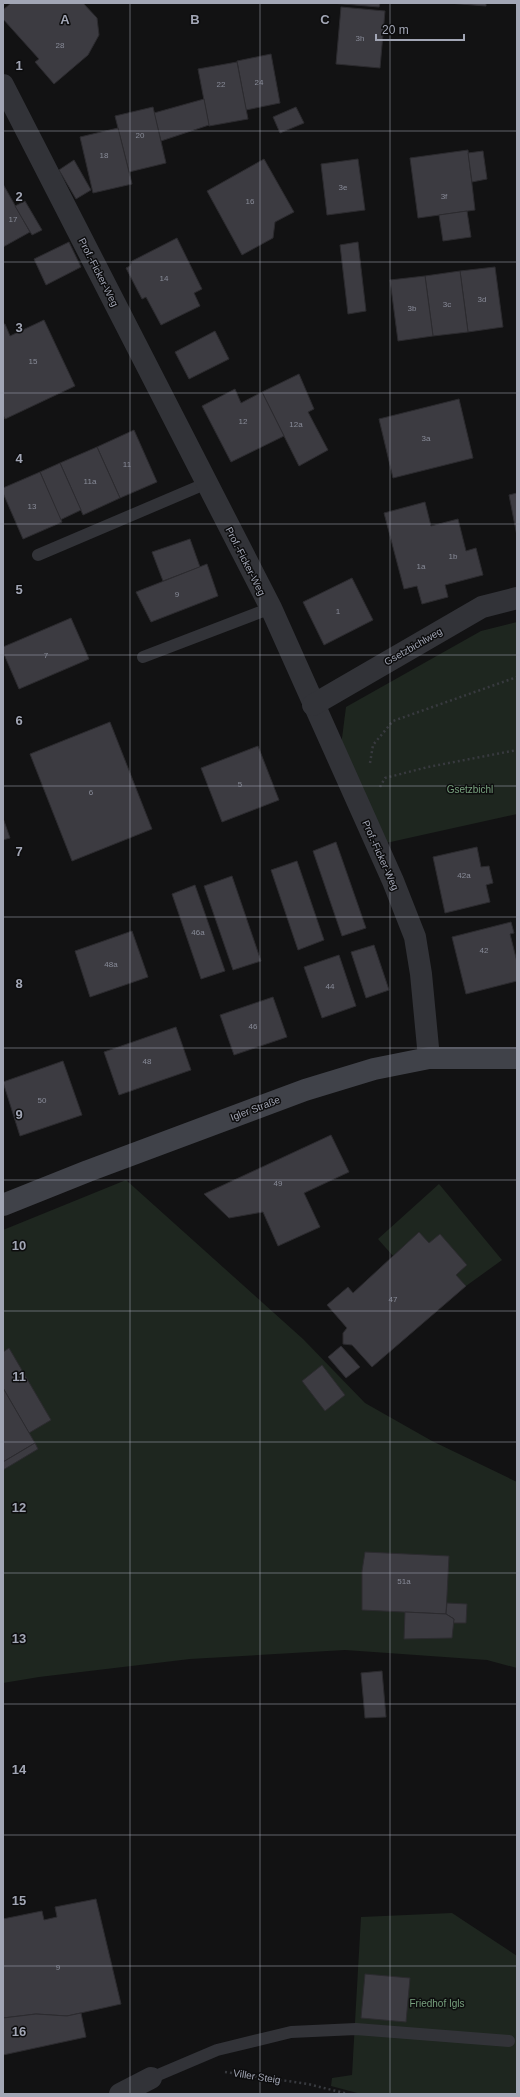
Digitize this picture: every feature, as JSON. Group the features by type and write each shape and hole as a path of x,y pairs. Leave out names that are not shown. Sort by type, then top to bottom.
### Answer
{"main road":[{"name":"Igler Straße","path":"3,1205 88,1171 305,1090 374,1069 429,1058 517,1058"}],"street":[{"name":"Prof.-Ficker-Weg","path":"3,85 271,608 313,705 393,881 415,937 421,974 429,1058"},
{"name":"Gsetzbichlweg","path":"313,705 482,607 517,598"},
{"path":"120,2094 151,2078"}],"lane":[{"path":"38,555 207,483"},
{"path":"143,657 271,608"},
{"path":"151,2078 216,2050 291,2032 356,2029 509,2041"}],"path":[{"path":"370,768 373,745 393,721 517,677"},
{"path":"363,815 385,778 428,767 517,750"},
{"name":"Viller Steig","path":"222,2072 308,2084 348,2094"}],"green space":[{"name":"Gsetzbichl","path":"517,622 517,814 377,845 341,746 346,707 481,631"},
{"path":"126,1180 303,1339 365,1403 432,1441 517,1482 517,1668 487,1660 345,1650 190,1659 39,1677 3,1683 3,1230"},
{"path":"439,1184 502,1260 466,1286 456,1275 467,1265 429,1243 419,1232 393,1256 378,1239"},
{"name":"Friedhof Igls","path":"452,1913 517,1956 517,2094 361,2094 331,2086 332,2078 352,2075 361,1917"}],"building":[{"path":"11,3 83,3 97,18 99,35 88,55 54,84 35,62 39,59 3,19 3,10"},
{"path":"331,3 380,3 379,7"},
{"path":"448,3 486,3 486,6"},
{"path":"341,7 385,11 380,68 336,64"},
{"path":"271,54 280,103 246,110 237,61"},
{"path":"237,62 248,119 209,126 198,69"},
{"path":"204,99 209,125 161,141 154,113"},
{"path":"153,107 166,163 129,172 115,116"},
{"path":"296,107 304,123 280,133 273,117"},
{"path":"118,128 132,184 93,193 80,137"},
{"path":"468,150 475,210 418,218 410,158"},
{"path":"483,151 487,179 472,182 468,153"},
{"path":"264,159 294,212 275,222 273,238 242,255 207,191"},
{"path":"358,159 365,210 327,215 321,164"},
{"path":"74,160 91,190 76,199 59,170"},
{"path":"3,184 30,232 3,247"},
{"path":"25,201 42,230 32,235 15,206"},
{"path":"467,211 471,237 443,241 439,215"},
{"path":"177,238 202,289 194,293 200,306 161,325 146,297 142,299 126,268 130,266 132,261"},
{"path":"69,242 81,267 46,285 34,259"},
{"path":"358,242 366,311 348,314 340,245"},
{"path":"495,267 503,327 468,332 460,271"},
{"path":"460,271 468,332 433,336 425,276"},
{"path":"425,276 433,336 398,341 390,280"},
{"path":"44,320 75,386 5,419 3,415 3,324 5,324 10,336"},
{"path":"215,331 229,359 189,379 175,352"},
{"path":"299,374 314,409 308,412 328,450 299,466 262,392"},
{"path":"235,389 241,403 262,392 284,436 231,462 202,406"},
{"path":"459,399 473,458 393,478 379,419"},
{"path":"134,430 157,482 120,498 97,447"},
{"path":"97,447 120,498 83,515 60,463"},
{"path":"60,463 81,510 60,520 40,472"},
{"path":"40,472 62,522 23,539 3,493 3,488"},
{"path":"517,493 517,536 509,495"},
{"path":"425,502 431,526 458,519 466,551 476,548 483,575 445,585 448,597 422,604 417,586 404,589 384,513"},
{"path":"190,539 200,567 163,581 152,552"},
{"path":"207,564 218,596 151,622 136,592"},
{"path":"352,578 373,620 324,645 303,602"},
{"path":"71,618 89,659 19,689 3,652 3,647"},
{"path":"110,722 152,829 72,861 30,754"},
{"path":"258,746 279,800 222,822 201,768"},
{"path":"3,818 10,838 3,840"},
{"path":"336,842 366,928 342,936 313,851"},
{"path":"477,847 481,867 489,866 493,883 486,885 490,902 445,913 433,857"},
{"path":"297,861 324,940 298,950 271,870"},
{"path":"232,876 261,961 233,970 204,886"},
{"path":"195,885 225,971 201,979 172,894"},
{"path":"511,922 514,933 510,934 517,962 517,981 466,994 452,937"},
{"path":"132,931 148,977 90,997 75,951"},
{"path":"374,945 389,990 366,998 351,952"},
{"path":"339,955 356,1006 322,1018 304,967"},
{"path":"273,997 287,1037 234,1055 220,1015"},
{"path":"176,1027 191,1070 119,1095 104,1052"},
{"path":"63,1061 82,1115 20,1136 3,1082"},
{"path":"331,1135 349,1172 304,1193 320,1227 278,1246 263,1212 229,1218 204,1194"},
{"path":"419,1232 429,1243 440,1234 467,1265 456,1275 466,1286 372,1367 352,1345 343,1344 343,1333 347,1328 327,1305 348,1287 353,1293"},
{"path":"341,1346 360,1367 346,1378 328,1357"},
{"path":"9,1348 51,1420 29,1433 3,1388 3,1352"},
{"path":"322,1365 345,1395 325,1411 302,1381"},
{"path":"3,1388 35,1443 3,1462"},
{"path":"35,1443 38,1449 3,1470 3,1462"},
{"path":"365,1552 449,1556 446,1614 362,1610 362,1571"},
{"path":"447,1603 467,1604 466,1623 453,1623 454,1619 446,1614"},
{"path":"405,1612 446,1614 454,1619 452,1638 404,1639"},
{"path":"382,1671 386,1717 365,1718 361,1673"},
{"path":"96,1899 121,2004 67,2016 36,2014 3,2018 3,1919 42,1911 44,1920 57,1917 55,1907"},
{"path":"365,1974 410,1978 406,2022 361,2018"},
{"path":"81,2013 86,2037 3,2055 3,2018 36,2014 67,2016"}]}
